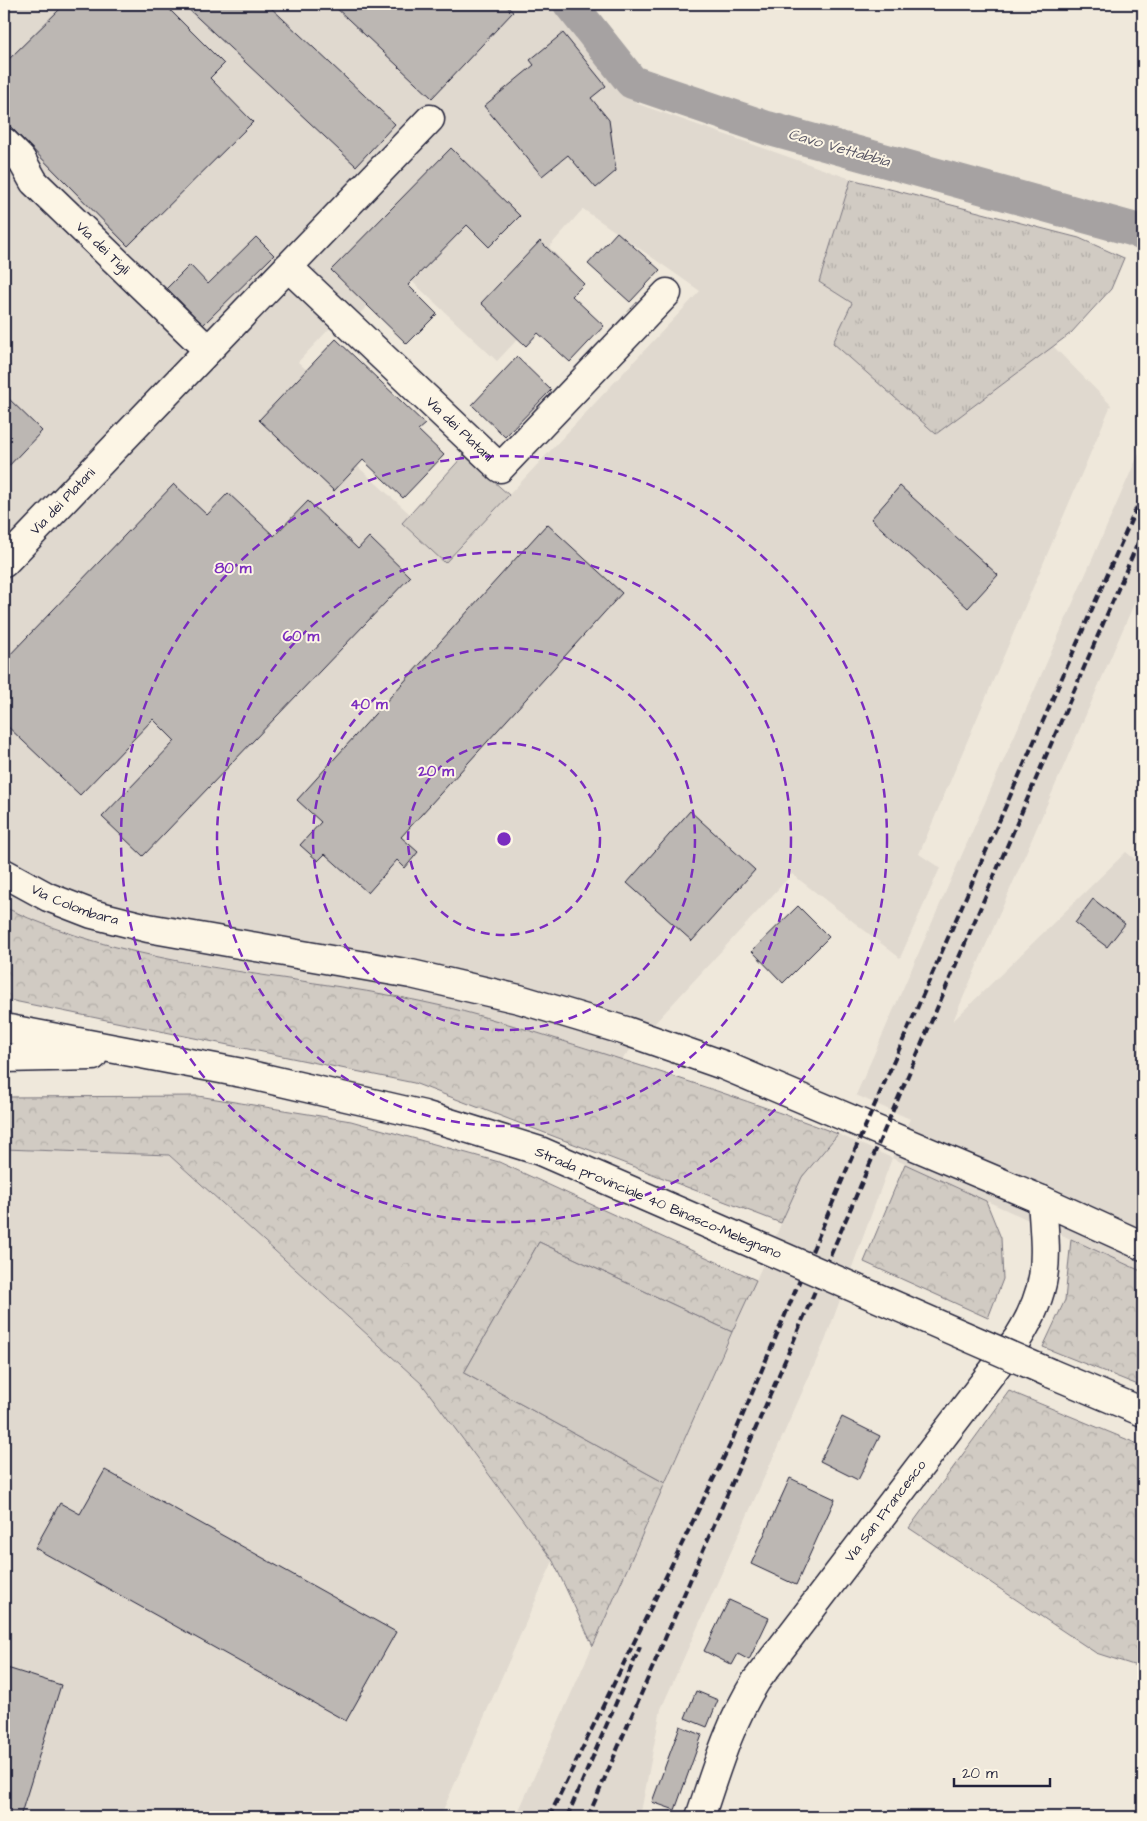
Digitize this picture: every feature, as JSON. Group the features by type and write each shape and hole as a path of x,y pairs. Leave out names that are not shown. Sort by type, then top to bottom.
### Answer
{"street":[{"name":"Via dei Platani","path":"4,563 430,118"},
{"name":"Via dei Tigli","path":"4,142 21,159 34,182 208,350"},
{"name":"Via dei Platani","path":"288,267 500,468 666,293"},
{"name":"Via Colombara","path":"4,873 48,897 92,914 148,928 410,974 519,999 608,1026 723,1065 1042,1200 1143,1246"},
{"name":"Strada provinciale 40 Binasco-Melegnano","path":"4,1028 152,1055 424,1115 540,1151 1143,1412"},
{"name":"Strada provinciale 40 Binasco-Melegnano","path":"4,1058 152,1055"},
{"name":"Via San Francesco","path":"700,1817 732,1724 756,1681 1018,1338 1033,1314 1042,1287 1045,1256 1042,1200"}],"shaded area":[{"path":"4,4 556,4 638,104 851,179 819,282 852,303 936,434 1052,345 1111,405 919,854 940,868 900,958 792,874 621,1060 541,1034 420,1001 157,957 89,941 37,923 4,907","holes":["583,209 700,291 445,563 402,523 410,514 355,464 378,436 298,362 347,310 356,318 400,270 497,361 577,276 549,247"]},
{"path":"1143,444 1143,583 953,1021 1126,852 1143,866 1143,1272 892,1158 910,1119 856,1095"},
{"path":"838,1134 892,1158 825,1341 661,1709 640,1817 516,1817 802,1177"},
{"path":"4,1149 169,1155 422,1384 553,1561 440,1817 4,1817"}],"green space":[{"path":"851,179 1079,238 1124,258 1111,289 1071,333 936,434 833,343 852,303 819,282"},
{"path":"464,455 509,495 445,563 402,523"},
{"path":"4,907 53,928 104,944 155,956 367,991 485,1017 686,1081 838,1134 802,1177 781,1223 414,1083 4,999"},
{"path":"198,1096 351,1121 499,1162 756,1280 732,1332 539,1242 464,1373 665,1483 593,1646 553,1561 422,1384 169,1155 4,1149 4,1097"},
{"path":"905,1164 986,1201 1001,1238 1003,1279 988,1318 864,1262"},
{"path":"1071,1239 1143,1272 1143,1387 1043,1347 1065,1300"},
{"path":"539,1242 732,1332 665,1483 464,1373"},
{"path":"1009,1391 1143,1446 1143,1668 1096,1653 909,1528"}],"building":[{"path":"65,4 164,4 224,64 210,78 253,122 128,246 4,120 4,64"},
{"path":"183,4 267,4 395,124 356,166"},
{"path":"332,4 504,4 513,12 432,98"},
{"path":"563,33 606,86 591,98 609,120 616,171 596,188 568,155 542,176 484,106 534,65 530,60"},
{"path":"451,148 520,216 489,247 467,225 408,285 437,314 407,344 331,270"},
{"path":"617,232 660,270 630,302 588,264"},
{"path":"256,237 274,255 203,325 167,288 190,265 208,284"},
{"path":"540,241 584,284 572,296 604,326 570,362 538,333 526,346 481,303"},
{"path":"336,339 425,424 418,430 444,455 403,498 363,460 334,491 259,420"},
{"path":"517,357 551,390 505,437 472,405"},
{"path":"4,394 42,431 4,471"},
{"path":"174,484 207,515 228,493 274,536 308,501 358,549 369,537 410,577 143,856 102,817 175,741 153,719 80,795 4,723 4,661"},
{"path":"900,486 998,575 968,608 871,519"},
{"path":"547,524 622,593 401,837 418,852 405,868 397,860 368,893 325,854 318,861 300,845 321,822 297,800"},
{"path":"690,811 755,870 692,941 627,883"},
{"path":"1093,899 1125,924 1107,947 1075,923"},
{"path":"798,906 829,937 783,983 752,951"},
{"path":"842,1417 880,1436 858,1480 820,1461"},
{"path":"105,1470 396,1632 346,1721 35,1548 60,1503 80,1514"},
{"path":"790,1478 835,1499 796,1585 751,1564"},
{"path":"729,1600 769,1618 749,1660 738,1654 732,1665 704,1651"},
{"path":"4,1667 61,1685 20,1817 4,1817"},
{"path":"696,1691 718,1700 707,1727 685,1718"},
{"path":"680,1726 702,1735 675,1810 652,1802"}],"waterway":[{"name":"Cavo Vettabbia","path":"570,4 632,82 767,128 1132,229 1143,234"}],"railway":[{"path":"549,1817 730,1445 858,1143 1143,493"},
{"path":"588,1817 1143,531"},
{"path":"567,1817 640,1647"}]}
